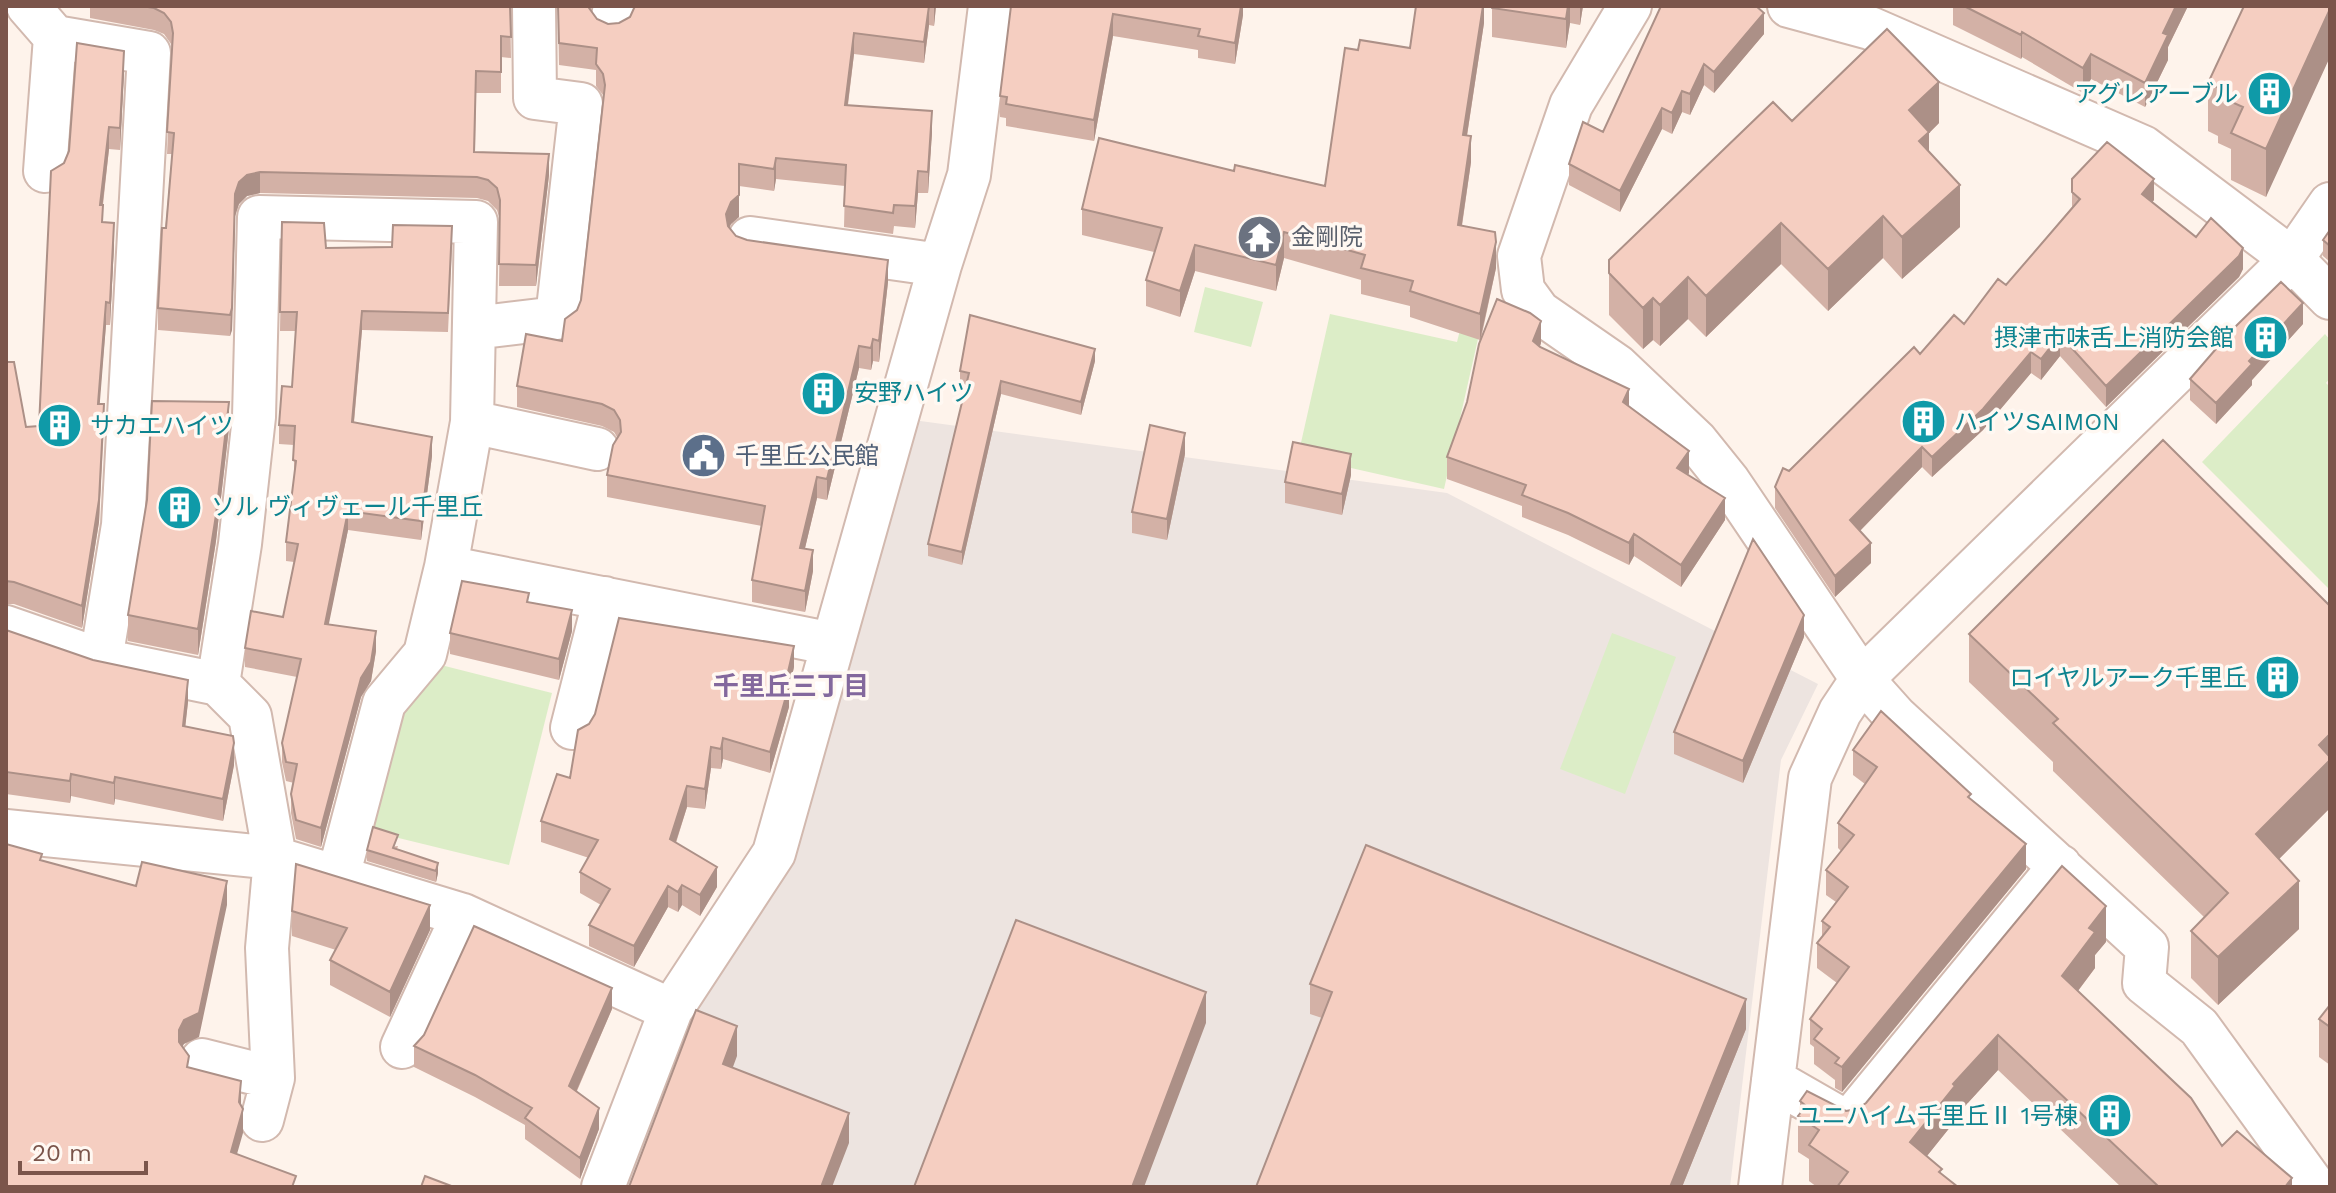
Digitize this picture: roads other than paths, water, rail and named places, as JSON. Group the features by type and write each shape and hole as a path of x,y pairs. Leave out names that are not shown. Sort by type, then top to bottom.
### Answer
{"street":[{"path":"6,19 26,6 55,37 149,53 123,525 101,660"},
{"path":"474,328 557,318 581,104 535,98 534,6"},
{"path":"603,1187 671,1010 774,853 940,265 969,175 990,6"},
{"path":"1630,6 1571,105 1519,256 1523,290 1539,312 1617,366 1696,441 1729,482 1862,679 1896,717 2147,947 2144,983 2199,1027 2315,1187"},
{"path":"1793,6 1875,17 2143,147 2292,259 2330,298"},
{"path":"45,171 55,37"},
{"path":"1762,1186 1810,778 1840,712 1862,679 2292,259 2330,204"},
{"path":"218,684 240,544 254,417 259,217 476,222 472,422 446,567 425,654 384,703 338,877"},
{"path":"750,238 940,265"},
{"path":"472,422 597,449"},
{"path":"446,567 833,644"},
{"path":"572,728 605,598"},
{"path":"6,627 101,660 218,684 250,716 275,858 267,948 273,1078 262,1120"},
{"path":"6,831 275,858 463,915 671,1010"},
{"path":"1773,1080 1848,1123 2060,866"},
{"path":"402,1047 463,915"},
{"path":"202,1060 273,1078"}],"place":[{"name":"アグレアーブル","path":"2269,94"},
{"name":"金剛院","path":"1260,237"},
{"name":"摂津市味舌上消防会館","path":"2265,338"},
{"name":"安野ハイツ","path":"823,393"},
{"name":"ハイツSAIMON","path":"1923,422"},
{"name":"サカエハイツ","path":"59,426"},
{"name":"千里丘公民館","path":"704,456"},
{"name":"ソル ヴィヴェール千里丘","path":"180,507"},
{"name":"ロイヤルアーク千里丘","path":"2278,678"},
{"name":"ユニハイム千里丘Ⅱ 1号棟","path":"2109,1116"}],"district":[{"name":"千里丘三丁目","path":"791,686"}]}
